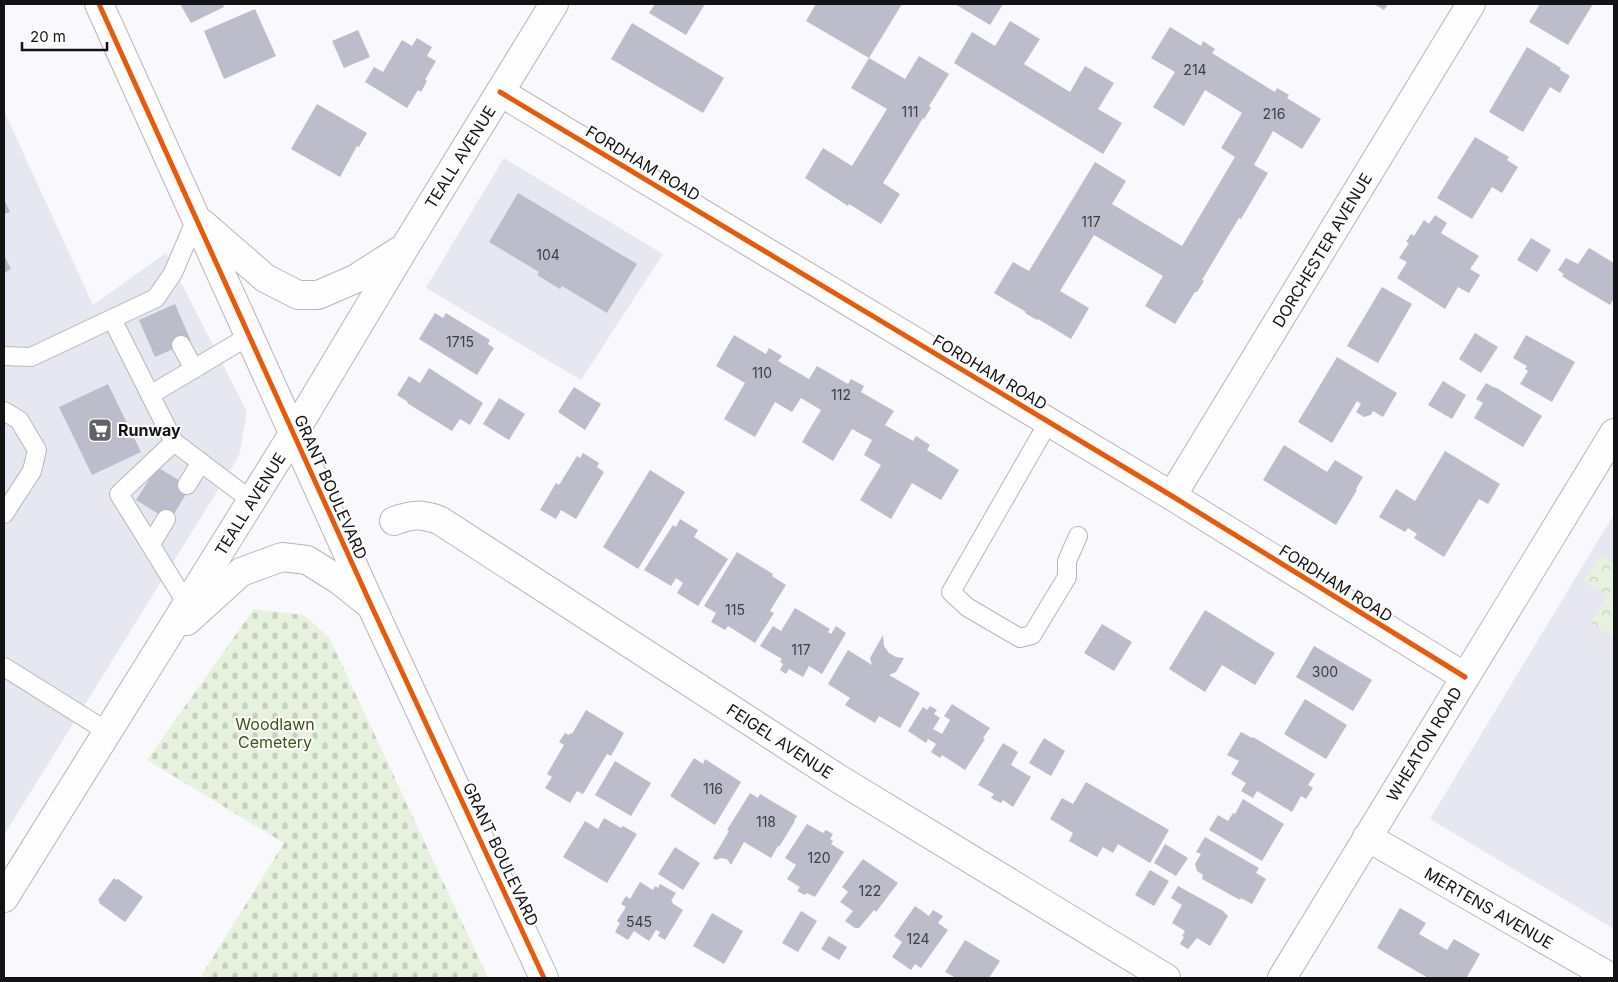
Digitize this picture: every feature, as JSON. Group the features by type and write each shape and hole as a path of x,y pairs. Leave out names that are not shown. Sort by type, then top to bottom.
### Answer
{"street":[{"name":"GRANT BOULEVARD","path":"98,4 371,606 544,978"},
{"name":"TEALL AVENUE","path":"4,898 294,434 405,247 554,4"},
{"name":"DORCHESTER AVENUE","path":"1172,496 1471,4"},
{"name":"FORDHAM ROAD","path":"500,92 1172,496 1465,677"},
{"path":"196,218 265,278 298,294 318,295 355,279 405,247"},
{"name":"WHEATON ROAD","path":"1282,978 1614,433"},
{"name":"FEIGEL AVENUE","path":"394,521 409,515 439,520 839,779 1166,978"},
{"path":"162,644 241,572 282,557 307,560 339,580 371,606"},
{"name":"MERTENS AVENUE","path":"1367,837 1612,978"}],"lane":[{"path":"4,356 31,357 112,318 159,304 196,218"},
{"path":"112,318 174,442 252,501"},
{"path":"150,395 249,336"},
{"path":"181,345 194,369"},
{"path":"4,411 20,420 37,450 32,471 4,514"},
{"path":"1049,422 951,592 967,607 1020,638 1032,635 1067,577 1067,561 1078,536"},
{"path":"174,442 119,494 187,604"},
{"path":"187,485 201,462"},
{"path":"151,544 166,519"},
{"path":"4,667 108,732"}],"shaded area":[{"path":"4,111 93,305 166,253 247,412 239,456 4,835"},
{"path":"504,158 663,254 581,380 426,288"},
{"path":"1614,514 1614,929 1430,819"}],"green space":[{"path":"1601,555 1614,564 1614,637 1591,623 1608,596 1584,581"},
{"name":"Woodlawn Cemetery","path":"254,609 303,615 329,637 488,978 200,978 284,843 147,760"}],"building":[{"path":"180,4 223,4 224,7 191,23"},
{"path":"655,4 705,4 686,35 649,13"},
{"path":"816,4 902,4 869,58 806,21"},
{"path":"955,4 1003,4 990,25"},
{"path":"1374,4 1388,4 1384,10"},
{"path":"1540,4 1593,4 1568,45 1529,22"},
{"path":"255,9 276,56 224,79 204,31"},
{"path":"1010,21 1040,39 1024,64 1070,92 1085,66 1114,83 1098,109 1122,123 1103,154 954,63 972,32 995,46"},
{"path":"632,23 724,78 703,113 611,59"},
{"path":"1170,27 1201,46 1203,41 1215,49 1212,53 1275,92 1277,88 1289,95 1287,98 1321,119 1302,149 1273,131 1254,165 1268,173 1202,280 1204,281 1175,324 1145,306 1163,276 1094,235 1060,291 1089,308 1071,339 994,293 1013,262 1029,271 1095,162 1126,181 1112,204 1182,246 1235,157 1221,148 1242,113 1205,90 1184,126 1153,107 1175,72 1151,58"},
{"path":"358,30 370,57 344,68 332,41"},
{"path":"417,38 432,47 427,56 436,61 425,80 427,81 421,92 418,90 407,108 365,82 374,67 383,72 402,40 412,46"},
{"path":"1527,47 1561,68 1560,70 1570,76 1560,93 1550,87 1523,132 1489,112"},
{"path":"919,56 949,74 929,106 931,108 883,183 900,194 881,224 849,204 848,206 805,178 823,148 852,166 887,109 851,88 869,58 905,79"},
{"path":"317,104 367,133 359,147 357,146 340,177 291,149"},
{"path":"1475,137 1509,157 1507,160 1518,167 1502,193 1492,187 1472,219 1437,198"},
{"path":"518,193 637,264 607,313 562,286 560,289 537,275 539,272 489,242"},
{"path":"4,199 10,212 4,214"},
{"path":"1435,215 1447,223 1441,233 1479,256 1470,269 1480,275 1469,293 1458,287 1445,309 1397,278 1407,262 1399,258 1409,243 1406,242 1411,234 1414,236 1424,220 1429,224"},
{"path":"1531,238 1551,250 1537,272 1517,260"},
{"path":"1589,248 1614,263 1614,298 1610,305 1562,276 1564,274 1558,270 1566,258 1578,264"},
{"path":"4,255 11,269 4,273"},
{"path":"1382,287 1412,304 1378,363 1347,346"},
{"path":"175,304 191,341 155,357 139,320"},
{"path":"435,313 443,318 446,313 490,340 488,344 494,348 477,375 419,339"},
{"path":"1475,333 1498,347 1481,373 1459,359"},
{"path":"734,335 766,354 769,348 782,356 778,361 809,379 817,366 848,384 851,379 864,386 861,392 894,411 885,425 913,441 916,436 930,445 927,450 959,470 941,500 912,483 891,519 860,500 881,465 864,455 872,440 852,429 833,461 802,442 821,410 801,398 792,412 775,402 755,437 724,419 745,383 716,366"},
{"path":"1526,335 1575,362 1552,402 1520,384 1528,371 1525,369 1527,366 1513,358"},
{"path":"1337,357 1397,393 1383,417 1373,411 1371,415 1364,417 1356,412 1361,404 1357,401 1332,443 1298,422"},
{"path":"429,368 483,403 470,425 460,419 452,431 397,395 409,376 420,383"},
{"path":"1443,381 1466,395 1452,419 1428,405"},
{"path":"1486,383 1542,416 1523,447 1474,418 1483,403 1476,399"},
{"name":"Runway","path":"108,384 141,452 92,475 59,407"},
{"path":"574,387 601,404 585,430 558,412"},
{"path":"499,398 525,414 509,440 483,424"},
{"path":"1284,445 1327,472 1335,460 1363,477 1336,525 1263,480"},
{"path":"1445,451 1500,484 1488,504 1479,499 1444,557 1414,538 1417,534 1408,528 1405,532 1379,517 1396,489 1415,501"},
{"path":"583,453 599,463 597,467 604,472 576,519 561,510 556,519 540,510 556,483 559,485 577,456 580,458"},
{"path":"157,467 190,487 170,521 136,500"},
{"path":"650,470 685,492 638,569 603,547"},
{"path":"680,519 698,530 694,537 728,559 698,606 677,593 683,583 676,578 671,586 644,570 673,525 676,527"},
{"path":"737,552 773,574 772,576 786,585 770,611 774,613 755,643 728,626 725,630 711,622 716,613 704,606"},
{"path":"795,608 830,629 828,632 831,634 836,626 846,633 822,674 809,666 803,677 789,669 786,674 780,670 783,664 780,662 782,659 760,646 773,626 781,631"},
{"path":"1205,610 1275,653 1255,685 1222,665 1205,692 1169,669"},
{"path":"1102,624 1132,642 1114,671 1084,653"},
{"path":"883,635 884,646 889,653 896,657 904,658 896,672 889,675 920,693 900,728 879,716 875,723 845,705 850,698 828,684 848,650 872,665 870,658"},
{"path":"1314,646 1372,680 1353,711 1296,677"},
{"path":"1305,699 1347,725 1326,759 1284,734"},
{"path":"952,704 990,728 965,770 942,755 940,758 931,752 936,744 928,739 926,743 908,731 923,707 927,710 930,706 937,710 934,714 940,718 933,729 942,734 950,720 944,716"},
{"path":"586,710 624,733 611,756 607,754 583,794 577,791 570,803 545,788 552,777 547,774 564,745 559,742 565,733 572,734"},
{"path":"1241,732 1253,737 1315,774 1308,785 1313,788 1306,799 1301,796 1292,812 1257,791 1253,798 1241,791 1246,783 1231,774 1239,761 1227,755"},
{"path":"1044,738 1065,751 1051,776 1029,763"},
{"path":"1003,743 1018,752 1011,765 1031,777 1013,807 1003,800 1001,803 991,798 994,794 978,785"},
{"path":"694,758 703,764 705,759 741,782 715,825 670,796"},
{"path":"615,761 651,783 631,816 595,795"},
{"path":"1086,782 1169,830 1150,863 1118,844 1113,853 1103,847 1097,857 1069,841 1073,833 1050,819 1062,798 1073,804"},
{"path":"750,793 758,798 760,794 797,816 795,821 771,858 744,842 731,865 727,859 721,858 716,860 713,858 729,831 727,830"},
{"path":"1243,799 1284,824 1262,861 1209,830 1218,815 1228,821 1233,813 1235,814"},
{"path":"604,818 621,828 623,826 637,834 607,883 563,857 585,821 598,829"},
{"path":"807,824 823,833 826,830 833,834 830,839 833,841 831,844 844,852 815,897 797,891 800,887 787,879 796,865 785,858"},
{"path":"1205,837 1259,868 1256,873 1266,879 1252,904 1241,898 1240,900 1202,879 1203,875 1197,871 1195,864 1201,854 1196,852"},
{"path":"1165,844 1188,858 1176,876 1154,863"},
{"path":"675,847 700,863 683,890 658,874"},
{"path":"863,859 898,883 876,912 874,910 859,928 855,928 845,921 853,911 840,902 848,892 842,887"},
{"path":"1150,870 1169,881 1154,906 1135,895"},
{"path":"114,878 143,897 125,922 99,903 98,900"},
{"path":"640,882 653,890 655,886 658,888 660,884 676,893 671,901 683,910 665,940 658,936 660,932 656,930 649,941 634,931 628,940 615,932 620,923 617,921 626,907 621,904 626,896 630,899"},
{"path":"1178,886 1223,911 1228,916 1210,946 1197,938 1188,949 1180,944 1185,931 1172,923 1182,905 1171,898"},
{"path":"915,906 929,916 933,910 943,916 938,923 948,930 921,968 915,964 911,970 892,957 902,942 894,936"},
{"path":"1400,908 1426,923 1419,934 1447,950 1454,939 1480,954 1467,977 1469,978 1428,978 1377,948"},
{"path":"801,911 817,921 798,952 782,943"},
{"path":"712,913 743,931 724,964 693,946"},
{"path":"829,936 847,947 839,960 821,949"},
{"path":"965,940 1000,961 989,978 956,978 945,972"}],"cycle path":[{"path":"99,4 371,605 544,978"},
{"path":"500,92 1172,496 1465,677"}],"place":[{"name":"Runway","path":"100,430"}]}
